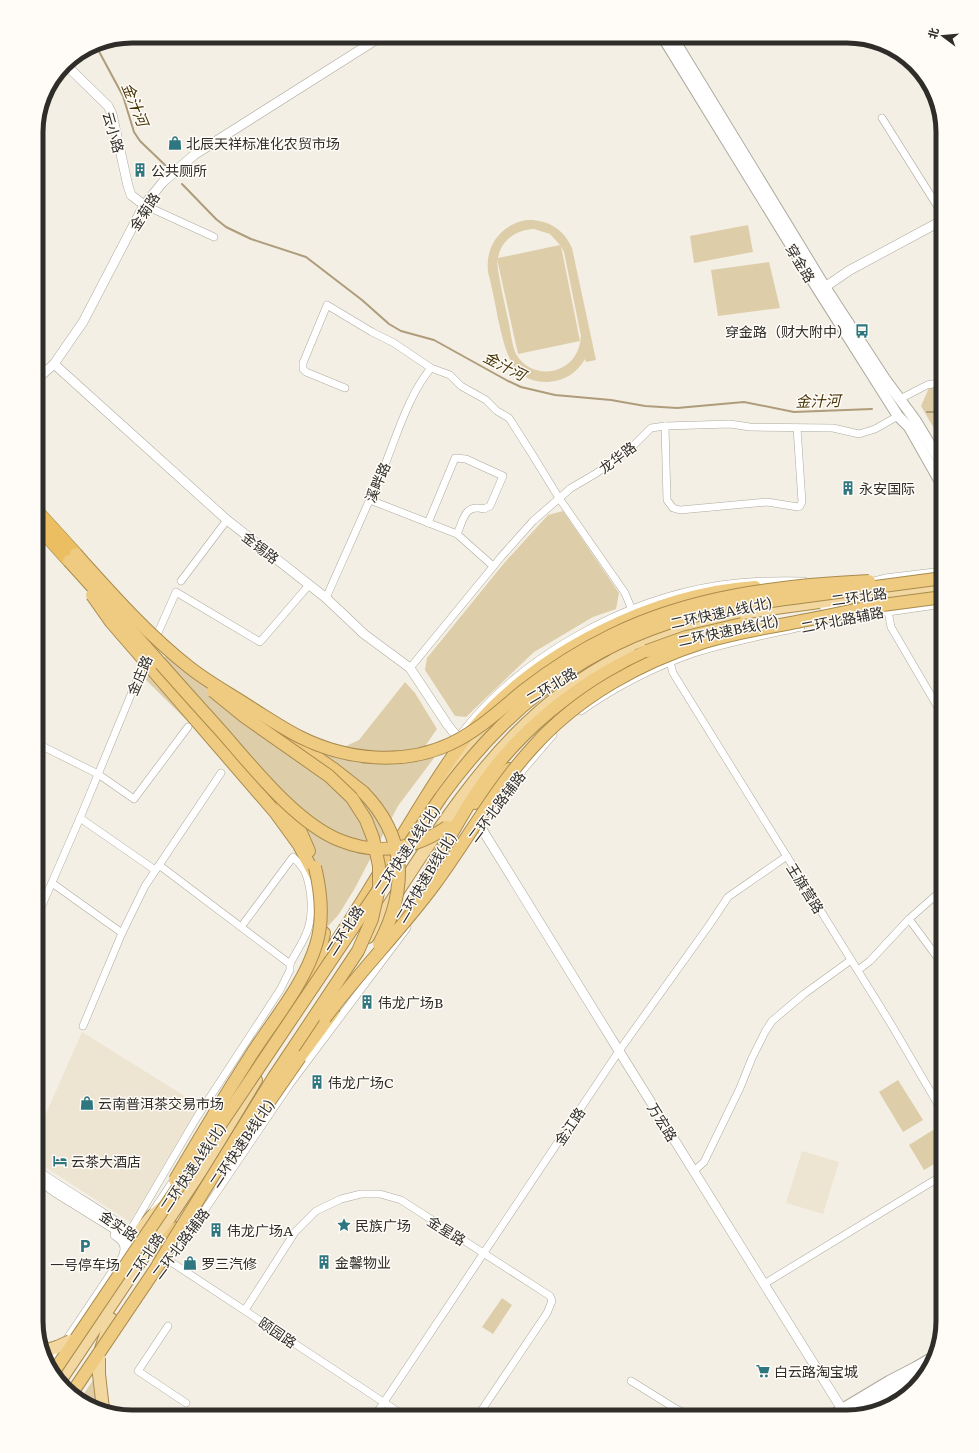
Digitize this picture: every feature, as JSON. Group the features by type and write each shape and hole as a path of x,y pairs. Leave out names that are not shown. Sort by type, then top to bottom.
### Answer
{"highway":[{"path":"43,519 73,557 280,800 295,821 312,859 318,883 321,906 320,926 316,944 299,982 227,1094 114,1282"},
{"path":"43,530 73,557 140,624 192,673 234,709 318,767 344,789 359,809 369,826 377,852 380,874 378,896 370,927 358,951 274,1077 165,1259"},
{"path":"73,557 81,576 111,622 275,812 299,845 315,876 324,904 325,924 322,946 312,975 287,1027"},
{"path":"204,678 285,729 318,745 362,756 388,758 413,755 436,750 464,737 484,724 535,681 559,664 599,641 638,623 678,609 720,599 815,584"},
{"path":"354,913 450,760 473,728 498,702 531,675 568,650 608,628 653,609 692,597 715,592 752,587 815,584 936,586"},
{"name":"二环快速A线(北)","path":"57,1368 445,791 482,744 520,707 553,682 591,658 629,638 701,614 752,604 936,586"},
{"name":"二环快速B线(北)","path":"76,1390 280,1086 402,918 426,879 464,811 481,786 512,747 543,716 599,675 636,656 673,641 740,625 885,608 936,588"},
{"path":"258,773 296,812 315,827 331,836 347,843 366,847 397,849 418,844 447,827 476,802 542,737 578,706 607,686 648,664 681,650 738,633 885,608"},
{"path":"140,624 174,655 204,678 347,778 372,802 387,823 396,848 399,866 399,885 396,904 380,942 351,984 202,1182 192,1208 153,1250"},
{"path":"351,984 428,893 506,781 542,737"}],"main road":[{"name":"穿金路","path":"666,43 817,288 898,416 909,427 936,475"},
{"name":"穿金路","path":"676,43 825,287 885,379 916,421 936,454"},
{"name":"二环北路","path":"64,1378 70,1372 153,1250 202,1182 454,809 496,756 540,711 573,685 608,663 671,635 724,621 936,587"},
{"name":"二环北路","path":"202,1182 240,1108 321,966 354,913 415,823 458,764 493,726 533,695 561,677 596,659 631,644 670,630 724,616 822,604"},
{"path":"135,1234 155,1213 187,1189 202,1182"},
{"path":"165,1259 185,1230 192,1208"},
{"path":"48,1350 70,1341 108,1316"},
{"path":"102,1404 99,1358 108,1316"},
{"path":"853,1409 889,1381 926,1362"},
{"name":"二环北路","path":"67,1381 70,1372"},
{"path":"856,1409 919,1373"}],"street":[{"name":"金菊路","path":"43,374 54,364 83,322 144,205 163,182 194,155 371,43"},
{"name":"云小路","path":"70,68 108,106 112,114 131,195 144,205 214,237"},
{"path":"882,118 936,204"},
{"path":"825,287 850,270 936,224"},
{"path":"345,388 306,372 303,369 303,363 327,305 372,332 394,343 432,368 450,375 461,386 486,400 497,411 509,418 559,498 625,593 632,610"},
{"name":"金锡路","path":"54,364 227,520 326,598 364,634 410,668 458,738"},
{"name":"溪畔路","path":"326,598 370,500 414,394 424,376 432,368"},
{"path":"900,399 927,385 936,383"},
{"name":"龙华路","path":"410,668 493,566 533,521 571,488 595,474 628,451 651,428 665,426 730,424 750,427 833,428 859,434 875,429 898,416"},
{"path":"665,426 667,500 673,508 680,510 766,502 798,507 800,506 802,502 797,428"},
{"path":"428,523 455,458 466,459 503,476 490,506 484,509 476,507 470,509 466,514 457,534"},
{"path":"370,500 457,534 493,566"},
{"path":"181,581 227,520"},
{"path":"354,913 414,806 458,738 488,703 505,686 532,665 578,636 632,610 680,594 737,583 770,581 844,582 936,573"},
{"path":"822,604 863,585 885,579"},
{"name":"金庄路","path":"43,896 52,883 136,680 176,592 260,642 309,585"},
{"path":"822,604 867,611 885,608 891,627 936,704"},
{"name":"二环北路辅路","path":"165,1259 183,1242 295,1078 385,958 480,826 541,748 566,722 607,694 640,676 670,662 701,651 885,608 936,604"},
{"name":"王旗营路","path":"670,662 673,673 858,970 936,1101"},
{"path":"43,746 98,774 134,800 188,727"},
{"path":"83,1026 122,933 145,886 221,773"},
{"path":"80,818 157,868 241,927 290,964"},
{"name":"万宏路","path":"480,826 619,1052 843,1410"},
{"name":"金江路","path":"378,1410 619,1052 728,897 787,856"},
{"path":"53,1360 124,1254 197,1117 280,990 290,970 290,964 306,934 310,921 311,907 309,887 304,870 293,857 241,927"},
{"path":"52,883 122,933"},
{"path":"858,970 870,961 909,919 936,895"},
{"path":"909,919 936,956"},
{"path":"694,1172 704,1162 740,1088 752,1058 772,1021 804,994 851,960"},
{"path":"135,1234 192,1154 257,1070 287,1027"},
{"name":"金实路","path":"43,1175 60,1188 135,1234 153,1250"},
{"path":"764,1284 936,1179"},
{"name":"金实路","path":"43,1183 75,1204 135,1234"},
{"name":"金星路","path":"245,1310 295,1232 316,1211 340,1199 361,1194 380,1194 400,1200 550,1296 552,1301 547,1313 482,1410"},
{"path":"75,1204 86,1216 121,1239 125,1246 124,1254"},
{"name":"颐园路","path":"153,1250 395,1410"},
{"path":"168,1326 138,1372 186,1403"},
{"path":"631,1381 679,1410"}],"shaded area":[{"path":"526,220 548,223 564,235 572,248 596,360 586,362 585,359 574,372 565,378 548,382 535,381 525,377 511,362 507,352 503,341 488,272 488,262 489,253 496,238 509,226","holes":["534,229 550,234 560,245 498,258 502,246 506,241 521,231","561,246 564,252 581,336 580,341","497,259 518,354 580,341 578,351 573,359 566,365 555,370 536,370 530,368 520,360 516,354 513,343"]},
{"path":"748,225 753,252 694,263 690,236"},
{"path":"769,262 780,308 718,316 711,270"},
{"path":"929,388 936,388 936,432 921,406"},
{"path":"563,511 619,593 616,609 593,617 534,652 466,717 455,716 425,670 427,658 505,562 548,515"},
{"path":"171,650 308,736 342,748 359,740 405,682 415,693 437,729 423,749 434,758 398,806 355,888 339,914 322,933 315,892 302,852 273,806 145,679"},
{"path":"82,1032 199,1105 130,1222 43,1166 43,1120"},
{"path":"898,1080 923,1120 903,1132 879,1092"},
{"path":"933,1130 936,1135 936,1163 924,1170 909,1145"},
{"path":"802,1151 839,1162 823,1214 786,1203"},
{"path":"502,1298 512,1305 493,1334 482,1327"},
{"path":"95,1377 98,1403 83,1395"}],"waterway":[{"name":"金汁河","path":"98,50 123,96 134,132 140,141 166,166"},
{"name":"金汁河","path":"182,184 216,219 226,227 251,239 306,257 362,300 389,324 401,331 434,340 521,387 555,395 611,400 645,406 677,408 744,402 794,412 872,409"},
{"name":"金汁河","path":"927,412 936,412"}],"place":[{"name":"北辰天祥标准化农贸市场","path":"175,143"},
{"name":"公共厕所","path":"140,170"},
{"name":"穿金路（财大附中）","path":"862,331"},
{"name":"永安国际","path":"848,488"},
{"name":"伟龙广场B","path":"367,1002"},
{"name":"伟龙广场C","path":"317,1082"},
{"name":"云南普洱茶交易市场","path":"87,1103"},
{"name":"云茶大酒店","path":"60,1161"},
{"name":"民族广场","path":"344,1225"},
{"name":"伟龙广场A","path":"216,1230"},
{"name":"一号停车场","path":"85,1246"},
{"name":"金馨物业","path":"324,1262"},
{"name":"罗三汽修","path":"190,1263"},
{"name":"白云路淘宝城","path":"763,1371"}]}
